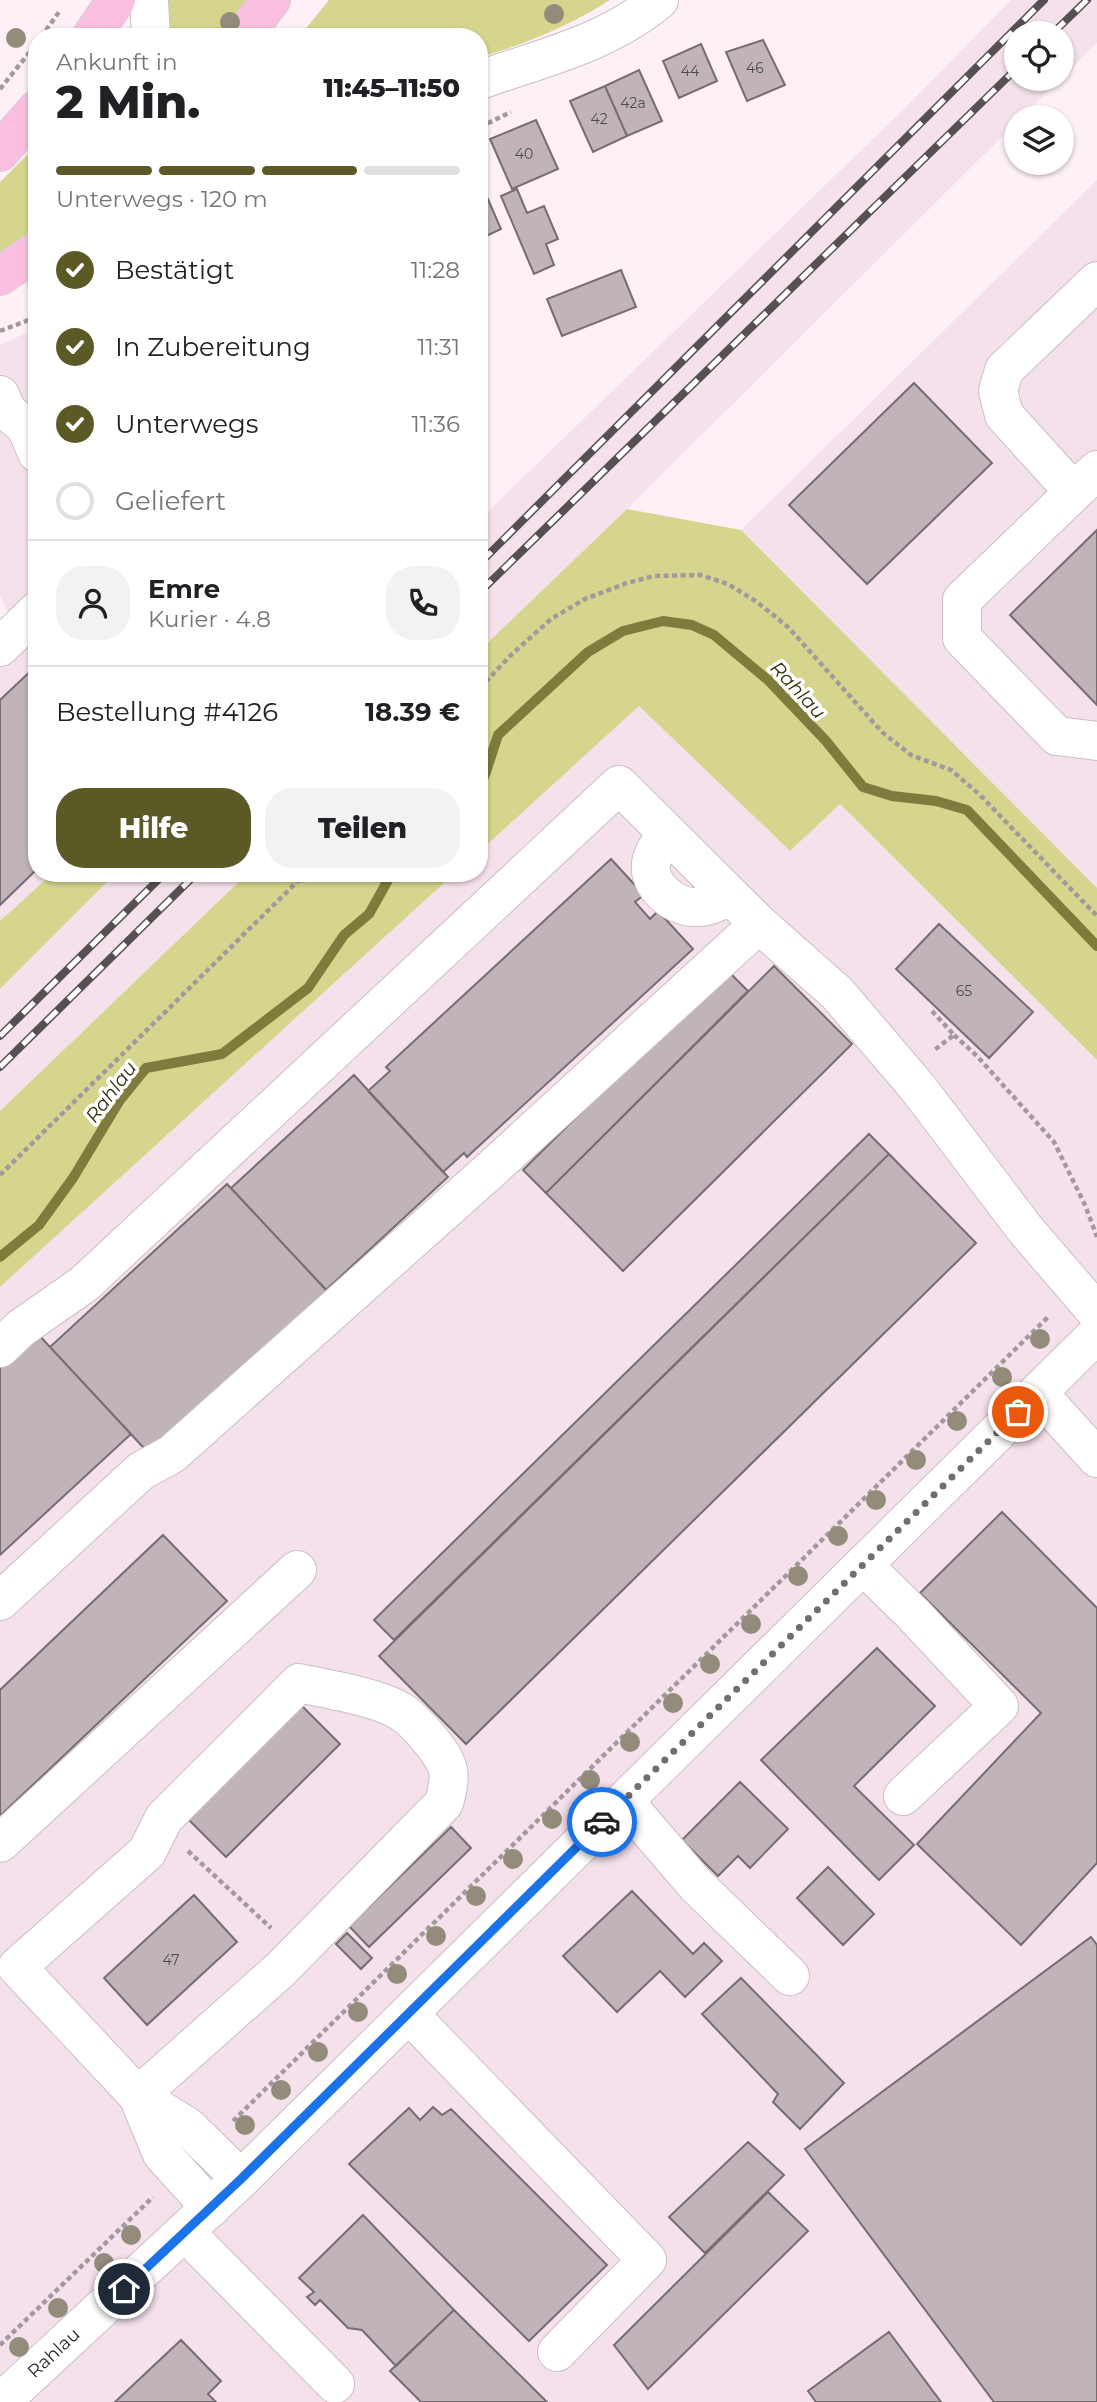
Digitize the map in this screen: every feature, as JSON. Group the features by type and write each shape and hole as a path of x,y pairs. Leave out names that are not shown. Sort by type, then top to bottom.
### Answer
{"main road":[{"path":"97,28 116,0"},
{"path":"250,28 271,0"},
{"path":"0,152 28,119"},
{"path":"0,276 28,257"}],"street":[{"path":"149,0 151,28"},
{"path":"488,77 580,46 621,27 659,0"},
{"path":"1097,281 1004,370 998,391 1004,415 1086,481 962,600 962,638 1058,736 1097,741"},
{"path":"0,395 8,411 28,432"},
{"path":"0,647 28,620"},
{"path":"0,1348 21,1328 84,1283 619,785 667,833 651,862 654,881 660,890 680,905 693,907 709,906 730,896 837,993 918,1088 1025,1229 1087,1301"},
{"path":"0,1601 141,1471 172,1454 341,1305 759,924"},
{"name":"Rahlau","path":"1,2402 241,2179 1097,1334"},
{"path":"1038,1393 1097,1458"},
{"path":"863,1565 999,1706 903,1796"},
{"path":"0,1843 297,1570"},
{"path":"138,2096 298,1952 444,1803 448,1768 432,1742 400,1711 362,1697 299,1684 164,1818 147,1853 8,1958 138,2096 188,2127 241,2179"},
{"path":"624,1801 696,1885 790,1976"},
{"path":"409,2014 647,2260 557,2352"},
{"path":"138,2096 162,2154 178,2174 198,2220 335,2384"}],"path":[{"path":"48,28 61,10"},
{"path":"0,89 28,54"},
{"path":"0,331 28,320"},
{"path":"488,679 551,619 585,599 654,576 700,575 728,584 757,602 788,627 882,732 911,755 951,770 979,794 1097,916"},
{"path":"0,1175 297,882"},
{"path":"932,1012 986,1065 1054,1142 1085,1205 1097,1237"},
{"path":"926,1056 954,1035"},
{"path":"207,2145 1087,1301"},
{"path":"164,1818 187,1850 298,1952"},
{"path":"0,2345 178,2174"}],"shaded area":[{"path":"165,0 251,0 230,28 167,28"},
{"path":"329,0 610,0 547,33 488,55 488,28 306,28"},
{"path":"1011,0 1097,0 1097,43 1074,65 1074,21 1004,21 1004,91 1048,91 1034,105 1004,105 1004,135 627,509 488,642 488,511 903,110"},
{"path":"28,154 28,235 0,254 0,182"},
{"path":"1097,180 1097,888 741,530"},
{"path":"28,332 28,882 43,882 0,921 0,658 22,648 0,595 0,345"},
{"path":"627,509 741,530 1097,888 1097,1060 840,804 790,851 639,706 488,844 488,642"},
{"path":"639,706 790,851 840,804 1097,1060 1097,2402 0,2402 0,1287 445,882 488,882 488,844"},
{"path":"43,882 107,882 0,989 0,921"},
{"path":"107,882 239,882 0,1111 0,989"},
{"path":"239,882 445,882 0,1287 0,1111"}],"building":[{"path":"763,40 785,85 747,101 726,52"},
{"path":"701,44 717,81 679,98 663,61"},
{"path":"639,70 662,121 627,136 605,86"},
{"path":"605,86 627,136 593,152 570,101"},
{"path":"536,120 558,169 512,189 490,139"},
{"path":"517,189 527,213 544,206 558,239 546,244 554,265 534,274 501,196"},
{"path":"488,199 501,229 488,235"},
{"path":"621,270 636,307 562,336 547,299"},
{"path":"914,383 992,463 867,584 789,505"},
{"path":"1097,530 1097,705 1010,615"},
{"path":"28,674 28,878 0,905 0,700"},
{"path":"611,859 644,895 635,902 650,919 658,911 693,949 467,1157 464,1153 443,1172 368,1091 390,1071 386,1067"},
{"path":"939,924 1033,1012 989,1058 896,969"},
{"path":"774,966 852,1044 623,1271 546,1193"},
{"path":"726,969 748,991 546,1193 523,1170"},
{"path":"354,1075 448,1177 326,1290 231,1188"},
{"path":"869,1134 889,1154 394,1640 374,1620"},
{"path":"889,1154 976,1243 466,1744 379,1656"},
{"path":"227,1184 331,1295 154,1459 50,1347"},
{"path":"37,1333 131,1434 0,1555 0,1367"},
{"path":"1002,1512 1097,1608 1097,1863 1021,1945 917,1844 1041,1713 920,1593"},
{"path":"163,1535 227,1601 0,1816 0,1690"},
{"path":"877,1648 935,1706 854,1786 914,1845 879,1880 761,1760"},
{"path":"301,1705 340,1744 226,1857 186,1817"},
{"path":"740,1782 788,1829 750,1868 738,1856 718,1876 682,1840"},
{"path":"451,1827 471,1848 369,1947 349,1926"},
{"path":"828,1867 874,1914 843,1945 797,1898"},
{"path":"632,1891 693,1954 704,1943 722,1961 685,1997 660,1971 617,2012 563,1956"},
{"path":"194,1895 237,1942 147,2025 104,1978"},
{"path":"347,1933 372,1958 361,1969 336,1944"},
{"path":"1091,1937 1097,1945 1097,2402 994,2402 805,2149"},
{"path":"741,1978 844,2083 800,2129 773,2102 778,2094 702,2014"},
{"path":"433,2107 442,2115 451,2109 607,2265 529,2341 349,2164 409,2108 420,2120"},
{"path":"748,2142 784,2175 705,2253 669,2217"},
{"path":"768,2192 808,2231 648,2389 614,2345"},
{"path":"363,2215 454,2310 396,2366 362,2330 348,2328 320,2300 315,2305 307,2297 314,2292 299,2278"},
{"path":"454,2310 547,2402 421,2402 390,2371"},
{"path":"889,2332 941,2402 816,2402 808,2391"},
{"path":"181,2340 221,2381 208,2394 216,2402 115,2402"}],"waterway":[{"name":"Rahlau","path":"488,766 498,735 588,652 623,631 663,621 692,625 714,635 768,680 826,741 863,787 892,796 936,801 967,810 1097,946"},
{"name":"Rahlau","path":"0,1257 39,1225 73,1178 120,1100 146,1068 222,1054 308,988 344,935 369,914 387,882"}],"railway":[{"path":"488,555 1044,0"},
{"path":"1065,21 1087,0"},
{"path":"488,584 1004,81"},
{"path":"0,1036 156,882"},
{"path":"0,1067 188,882"}],"way so far":[{"path":"602,1822 1018,1412"}],"route":[{"path":"124,2289 241,2179 602,1822"}]}
